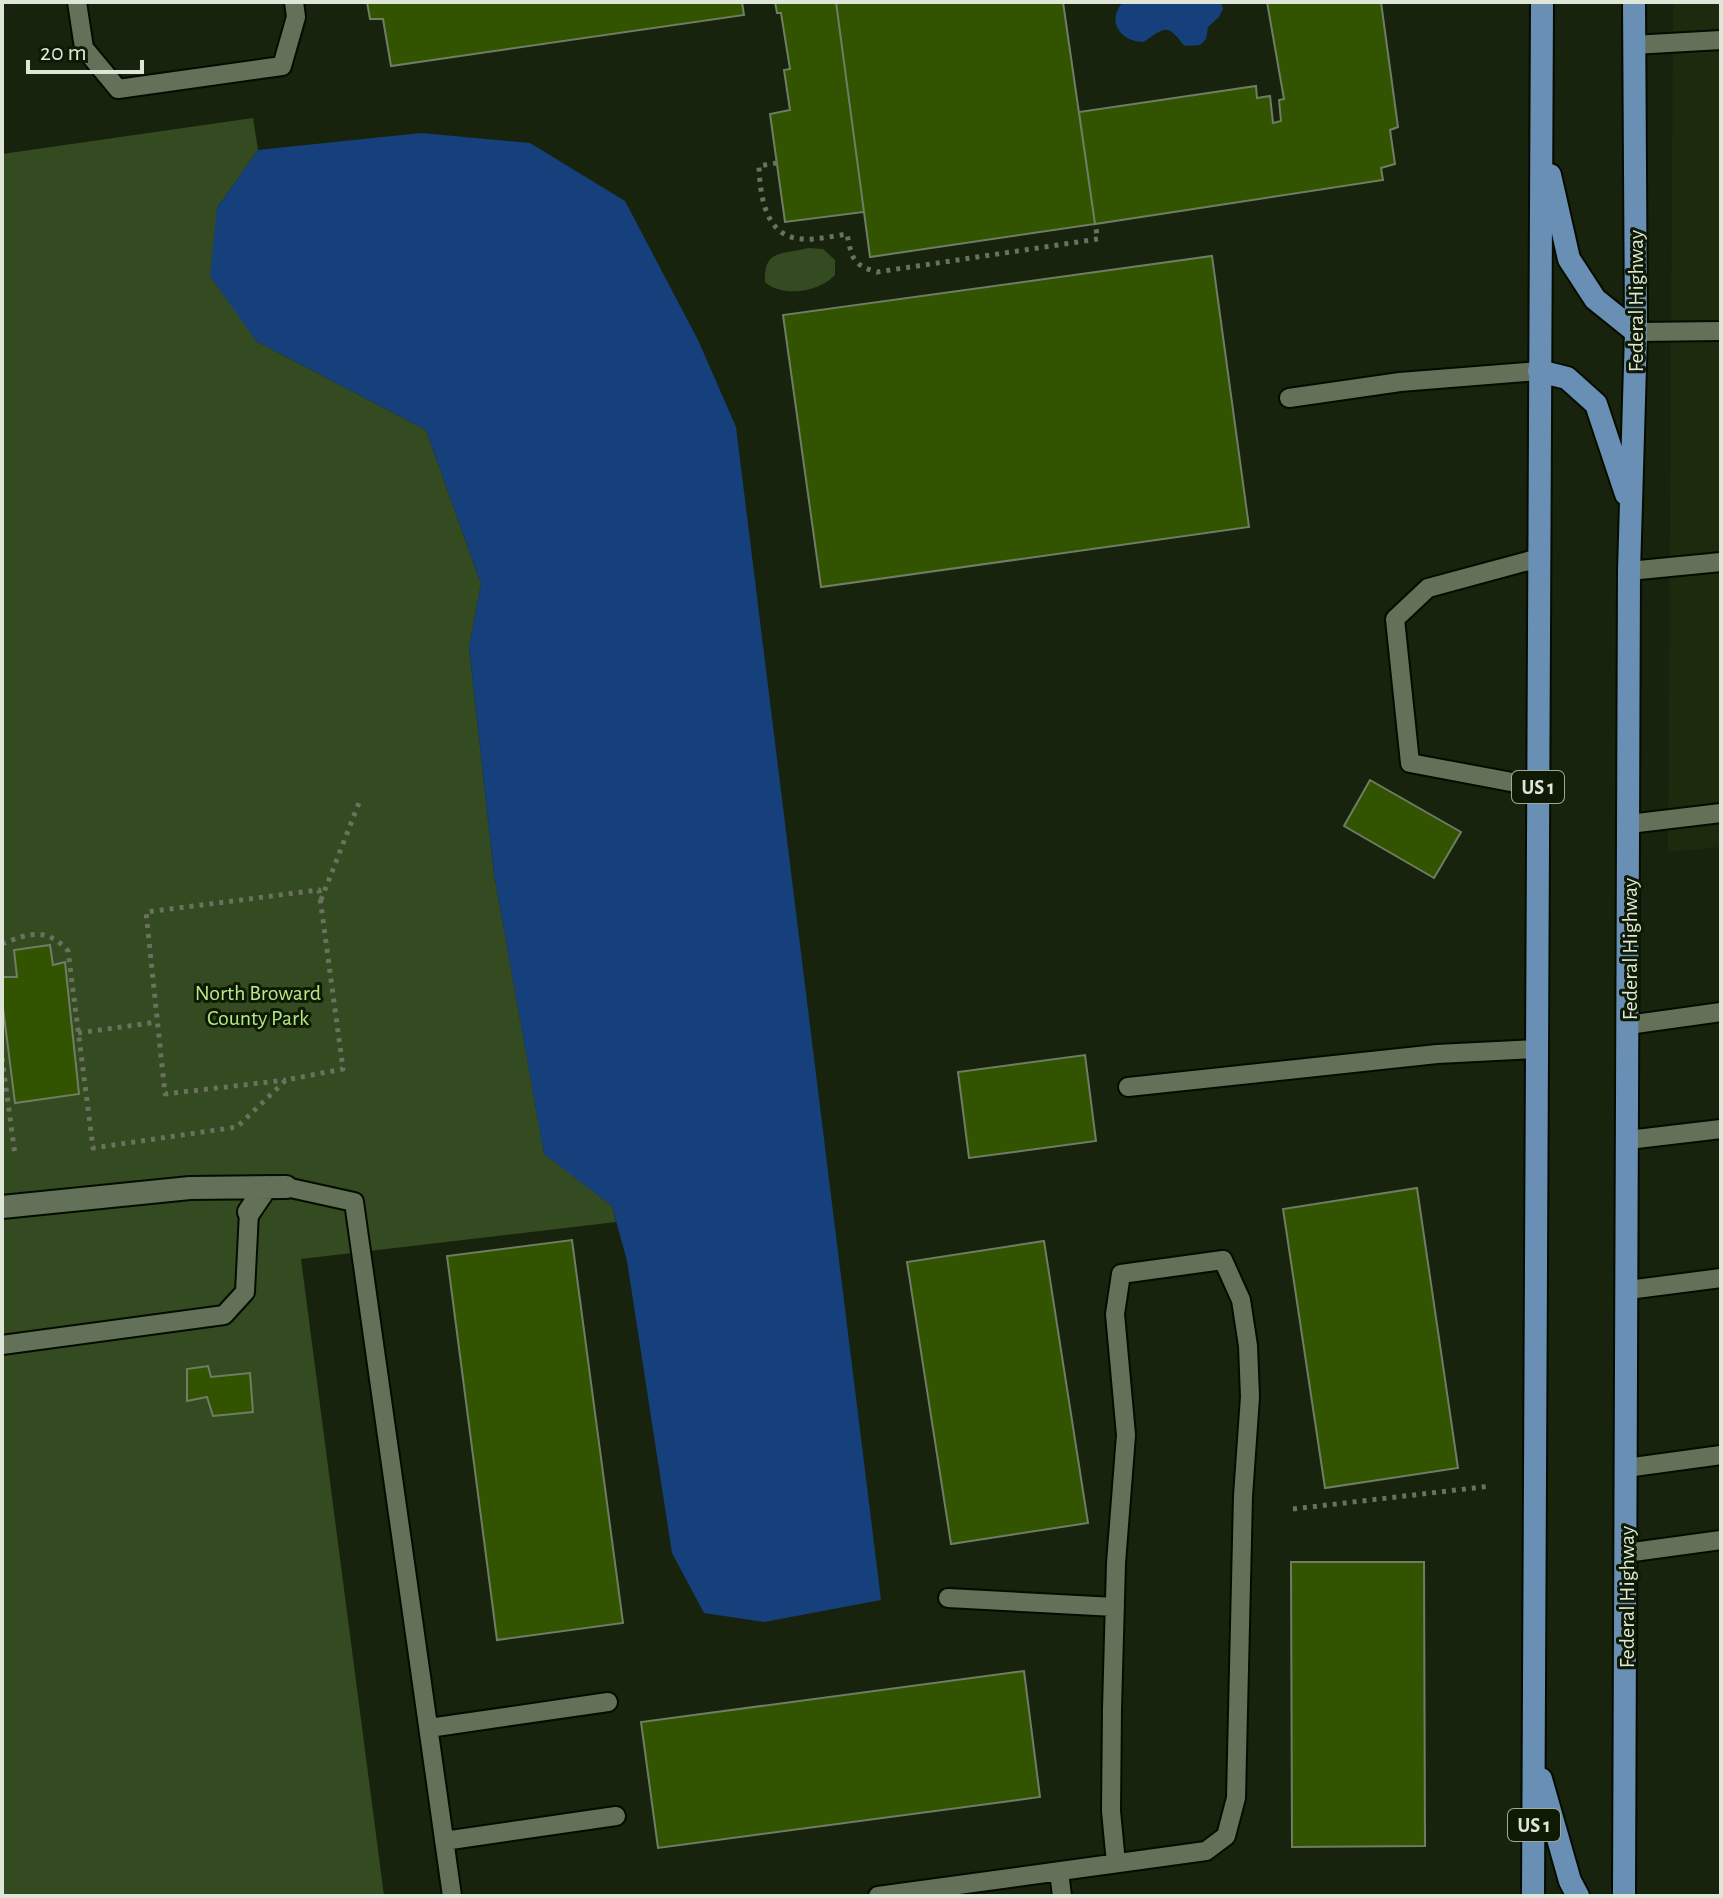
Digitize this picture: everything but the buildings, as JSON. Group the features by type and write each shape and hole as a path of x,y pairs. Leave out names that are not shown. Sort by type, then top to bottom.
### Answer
{"main road":[{"name":"US 1","path":"1533,1896 1542,2"},
{"name":"Federal Highway","path":"1624,1896 1629,571 1636,332 1634,2"},
{"path":"1541,135 1569,259 1595,299 1636,332"},
{"path":"1539,371 1567,378 1596,404 1631,507"},
{"path":"1534,1754 1570,1881 1578,1896"}],"street":[{"path":"2,1207 190,1188 276,1187"},
{"path":"249,1212 276,1187"}],"lane":[{"path":"77,2 84,48 118,89 282,66 296,17 294,2"},
{"path":"1633,45 1721,40"},
{"path":"1636,332 1721,331"},
{"path":"1289,398 1400,382 1539,371"},
{"path":"1538,787 1410,763 1395,619 1428,588 1539,558"},
{"path":"1629,571 1721,562"},
{"path":"1629,824 1721,813"},
{"path":"1628,1025 1721,1012"},
{"path":"1128,1087 1437,1054 1537,1049"},
{"path":"1628,1140 1721,1129"},
{"path":"276,1187 354,1202 452,1896"},
{"path":"2,1345 224,1315 245,1292 249,1212"},
{"path":"878,1896 998,1888 1059,1872 1206,1851 1226,1836 1236,1798 1243,1496 1250,1397 1248,1346 1241,1300 1223,1260 1121,1274 1115,1314 1126,1435 1115,1607 1111,1811 1116,1863"},
{"path":"1628,1290 1721,1278"},
{"path":"1626,1468 1721,1455"},
{"path":"1626,1553 1721,1540"},
{"path":"948,1598 1115,1607"},
{"path":"429,1728 608,1702"},
{"path":"444,1841 616,1816"},
{"path":"1059,1872 1062,1896"}],"path":[{"path":"777,163 759,166 760,193 768,216 779,230 804,240 847,234 852,257 861,268 877,272 1098,239 1095,224"},
{"path":"320,901 360,800"},
{"path":"319,890 320,901 343,1069 286,1080 165,1094 146,912 319,890"},
{"path":"2,944 21,936 46,934 59,941 68,951 93,1148 237,1127 286,1080"},
{"path":"78,1033 157,1022"},
{"path":"2,1058 15,1155"},
{"path":"1293,1509 1491,1486"}],"shaded area":[{"path":"1673,2 1721,2 1721,847 1668,852"}],"green space":[{"name":"North Broward County Park","path":"253,118 258,150 217,208 256,341 426,430 481,584 469,647 494,874 544,1153 612,1206 616,1222 301,1259 384,1896 2,1896 2,154"},
{"path":"808,248 823,249 835,260 835,275 828,281 801,291 781,290 765,282 765,271 771,258"}],"water":[{"path":"1123,2 1221,2 1223,9 1208,27 1206,39 1200,45 1185,46 1167,30 1143,42 1122,34 1116,16"},
{"path":"421,133 530,143 625,201 698,340 736,427 881,1600 764,1622 704,1613 672,1553 627,1261 612,1206 544,1154 494,874 469,647 481,584 426,430 256,341 210,276 217,208 258,150"}]}
